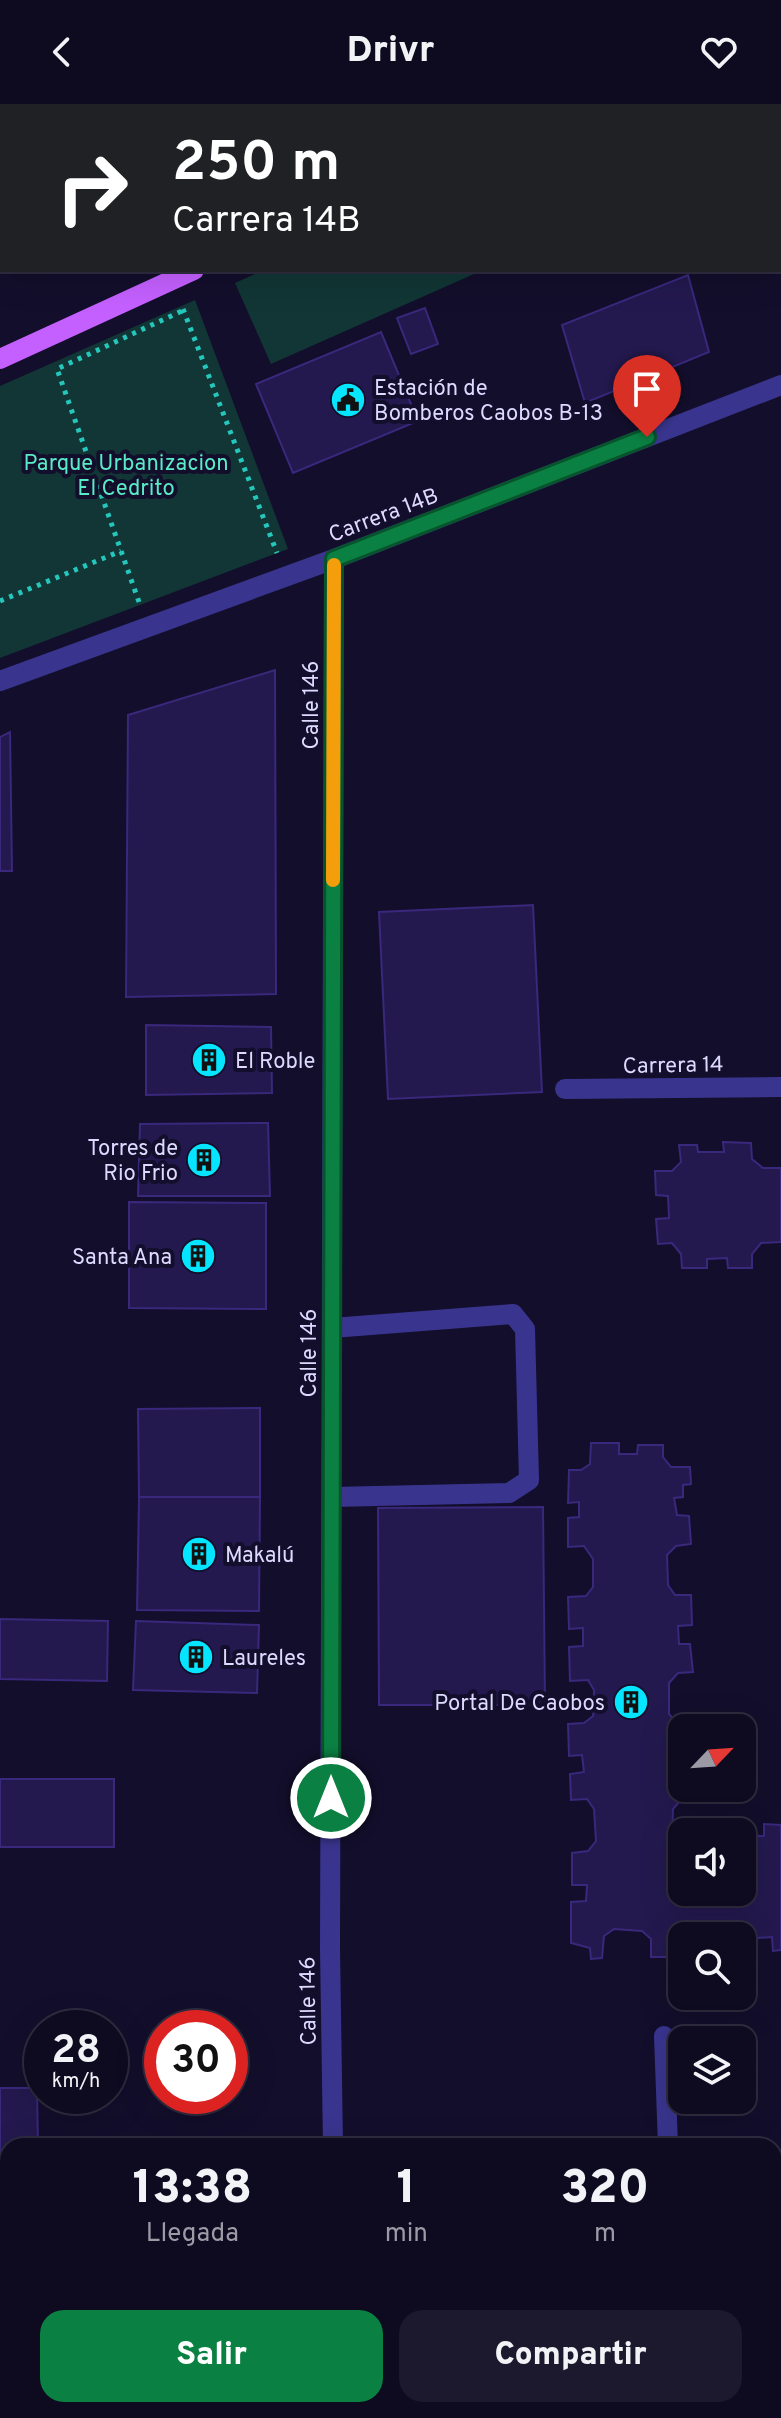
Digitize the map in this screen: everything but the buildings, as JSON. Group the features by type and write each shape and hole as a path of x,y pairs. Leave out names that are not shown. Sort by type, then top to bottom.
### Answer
{"main road":[{"path":"0,359 190,272"}],"street":[{"name":"Carrera 14B","path":"0,681 334,559 781,385"},
{"name":"Calle 146","path":"333,2138 330,1949 334,559"},
{"name":"Carrera 14","path":"565,1089 781,1087"},
{"path":"332,1328 513,1314 525,1329 529,1480 509,1493 332,1497"},
{"path":"664,2036 668,2138"}],"path":[{"path":"179,297 286,577"},
{"path":"148,627 57,369 184,310"},
{"path":"0,601 121,551"}],"green space":[{"path":"260,272 478,272 271,364 235,283"},
{"name":"Parque Urbanizacion El Cedrito","path":"195,300 288,549 0,658 0,386"}],"slow traffic":[{"path":"333,880 334,565"}],"place":[{"name":"Estación de Bomberos Caobos B-13","path":"348,400"},
{"name":"El Roble","path":"209,1060"},
{"name":"Torres de Rio Frio","path":"204,1160"},
{"name":"Santa Ana","path":"198,1256"},
{"name":"Makalú","path":"199,1554"},
{"name":"Laureles","path":"196,1657"},
{"name":"Portal De Caobos","path":"631,1702"}],"route":[{"path":"331,1798 334,559 647,437"}]}
